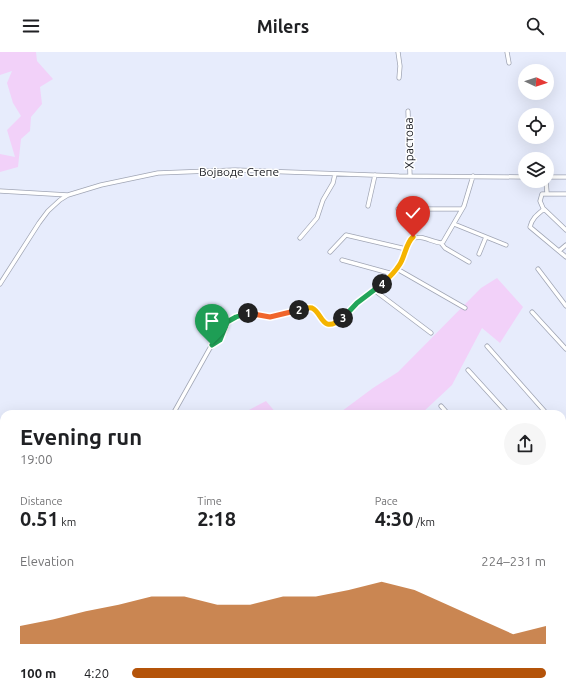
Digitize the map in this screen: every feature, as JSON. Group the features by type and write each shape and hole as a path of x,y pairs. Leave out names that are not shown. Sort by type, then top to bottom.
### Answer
{"street":[{"path":"398,52 400,66 399,78"},
{"path":"507,52 509,63"},
{"name":"Храстова","path":"408,110 410,176"},
{"name":"Војводе Степе","path":"0,284 39,223 48,211 60,200 68,195 101,185 158,173 235,170 410,176 518,177"},
{"path":"300,238 317,218 323,200 333,183 335,174"},
{"path":"368,206 375,175"},
{"path":"440,243 444,240 462,209 473,176"},
{"path":"554,177 566,177"},
{"path":"546,188 546,193"},
{"path":"0,191 68,195"},
{"path":"566,194 542,194 540,202 544,209 566,230"},
{"path":"398,209 462,209"},
{"path":"544,209 537,214 530,227 566,257"},
{"path":"454,224 506,245"},
{"path":"330,252 346,235 406,249"},
{"path":"175,410 210,348 220,340 225,324 229,320 248,313 270,317 308,308 314,309 325,323 332,324 349,313 393,274 397,269 411,238 413,237 420,237 440,243 445,248 469,262"},
{"path":"479,254 486,237"},
{"path":"559,251 566,245"},
{"path":"342,260 393,274"},
{"path":"397,269 465,308"},
{"path":"538,269 566,306"},
{"path":"374,290 431,333"},
{"path":"532,312 566,349"},
{"path":"487,346 543,410"},
{"path":"468,370 504,410"},
{"path":"441,406 444,410"}],"shaded area":[{"path":"0,52 36,52 37,61 53,79 40,87 42,104 31,117 30,131 21,139 18,167 0,172 0,154 15,157 7,130 21,116 13,103 7,83 12,71 0,75"},
{"path":"497,278 523,307 500,343 482,328 452,385 425,410 343,410 398,372 481,288"},
{"path":"266,401 274,410 249,410"}],"route":[{"path":"212,345 220,340 225,324 229,320 248,313 270,317 311,308 314,309 325,323 332,324 340,320 349,313 357,303 395,271 405,255 408,243 413,237"}]}
